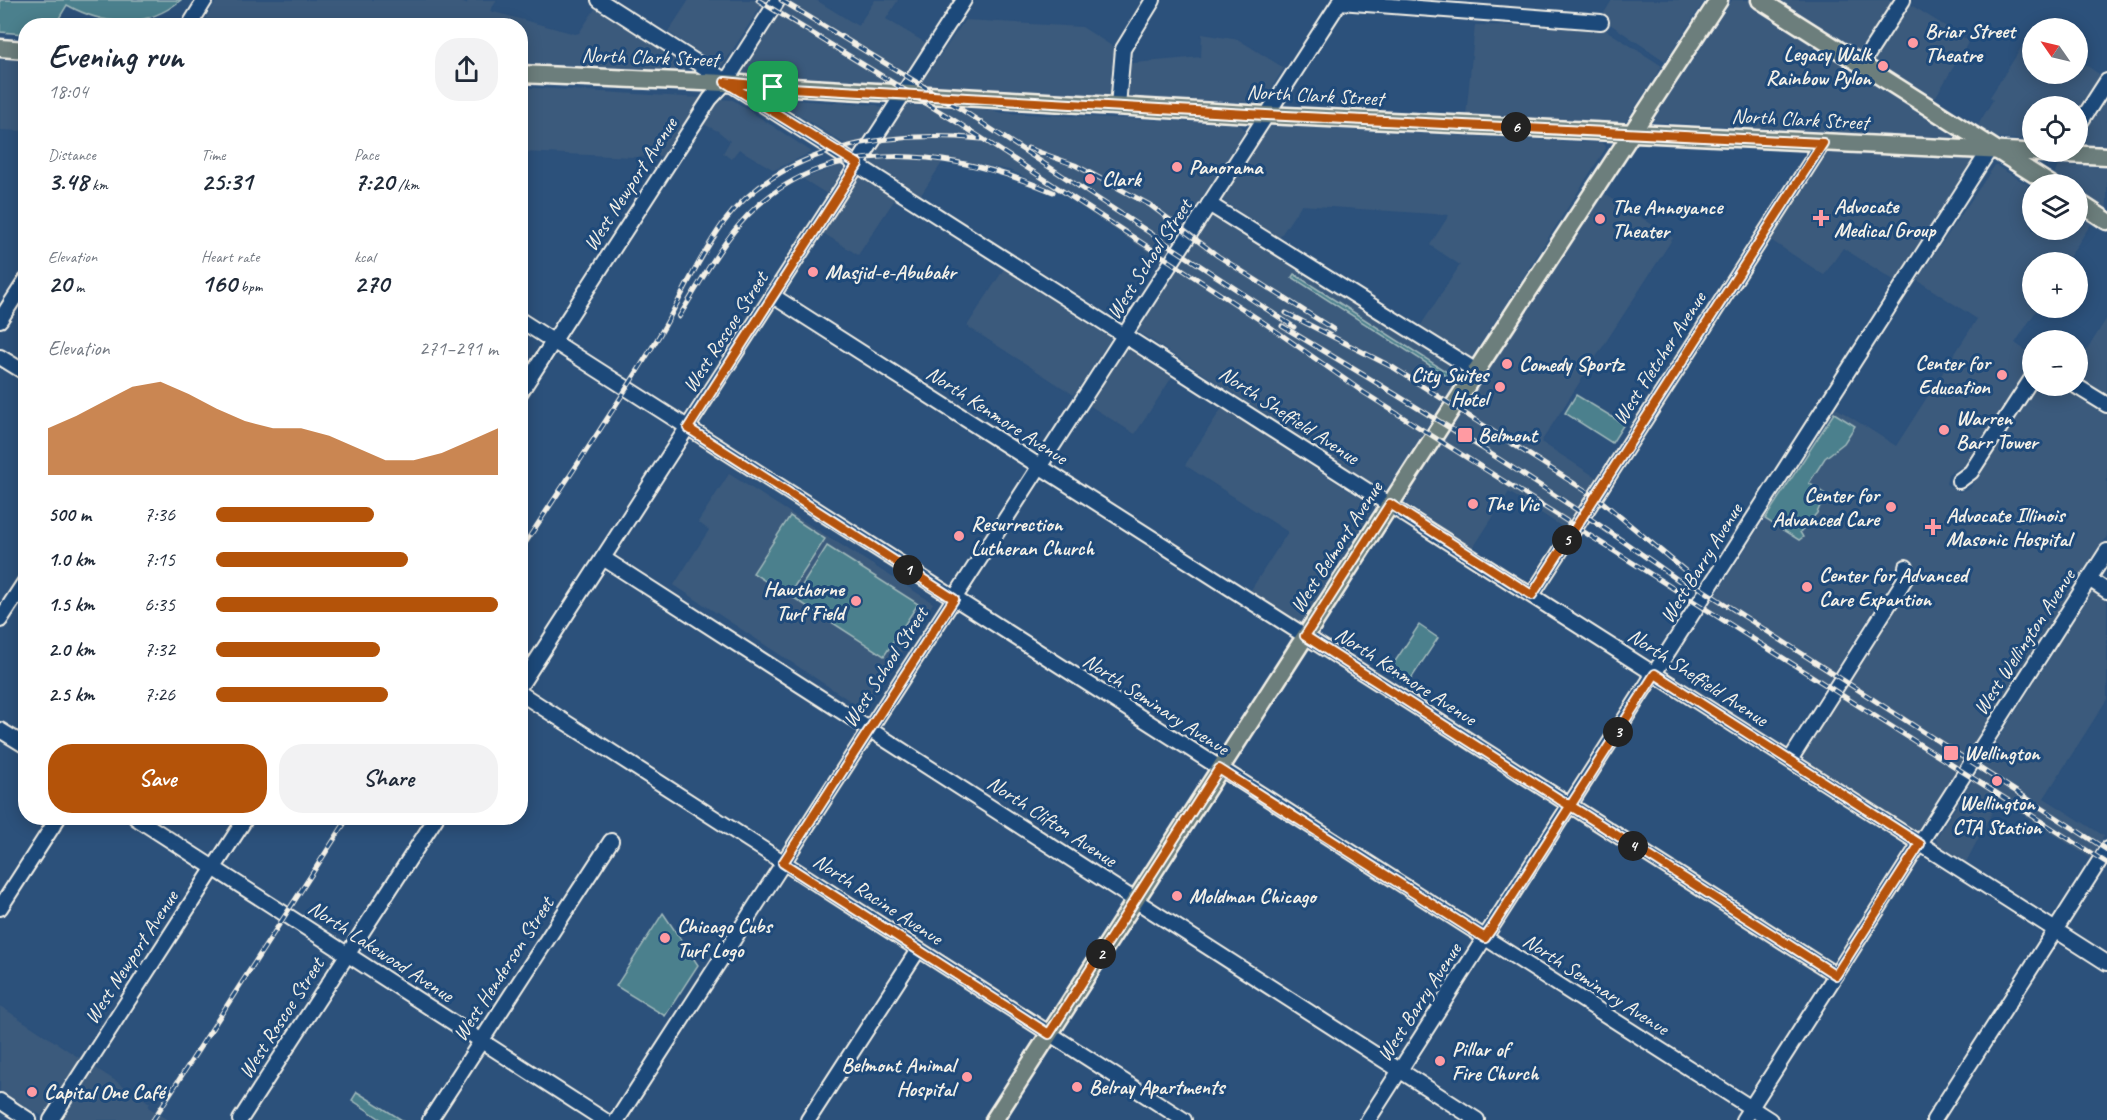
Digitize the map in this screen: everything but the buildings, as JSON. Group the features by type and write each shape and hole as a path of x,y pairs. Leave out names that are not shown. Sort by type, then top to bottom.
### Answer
{"main road":[{"name":"West Belmont Avenue","path":"994,1120 1476,371 1719,0"},
{"path":"1760,0 2033,174"},
{"path":"0,48 18,49"},
{"name":"North Clark Street","path":"528,74 725,82 903,95 1266,115 1823,143 2022,150"},
{"name":"North Clark Street","path":"2088,155 2107,156"},
{"path":"2088,209 2107,221"}],"street":[{"path":"194,18 205,0"},
{"name":"North Sheffield Avenue","path":"599,0 2107,963"},
{"name":"West Newport Avenue","path":"528,381 710,99 725,82 778,0"},
{"name":"West Roscoe Street","path":"528,674 964,0"},
{"path":"1118,106 1123,49 1153,0"},
{"path":"1861,65 1903,0"},
{"path":"1340,1 1601,22"},
{"name":"West School Street","path":"617,1120 1340,1"},
{"path":"2088,110 2107,81"},
{"name":"West Fletcher Avenue","path":"1532,595 1823,143"},
{"name":"West Barry Avenue","path":"1368,1120 1990,148"},
{"path":"1209,204 1476,371"},
{"path":"0,320 18,292"},
{"name":"North Kenmore Avenue","path":"772,296 1836,975"},
{"name":"North Seminary Avenue","path":"528,325 1770,1120"},
{"path":"0,357 18,369"},
{"path":"1959,481 1971,472 2022,393"},
{"path":"2088,393 2107,405"},
{"name":"West Wellington Avenue","path":"1743,1120 2107,551"},
{"name":"North Clifton Avenue","path":"603,558 1477,1120"},
{"path":"1790,760 1905,579 1906,567"},
{"path":"2089,579 2107,591"},
{"path":"0,620 18,592"},
{"name":"North Racine Avenue","path":"528,698 1182,1120"},
{"path":"0,730 18,741"},
{"path":"0,908 53,825"},
{"name":"North Lakewood Avenue","path":"147,825 604,1120"},
{"name":"West Newport Avenue","path":"51,1120 242,825"},
{"name":"West Roscoe Street","path":"240,1120 431,825"},
{"name":"West Henderson Street","path":"430,1120 611,841"},
{"path":"1934,1120 2107,849"},
{"path":"808,1120 918,950"},
{"path":"0,1101 29,1120"}],"shaded area":[{"path":"217,0 455,0 466,4 469,0 497,0 490,11 516,18 206,18"},
{"path":"689,0 765,0 721,68 668,32"},
{"path":"787,0 816,0 858,26 875,0 898,0 886,19 929,45 899,86 745,79 740,73"},
{"path":"1612,0 1705,0 1665,61 1601,18"},
{"path":"1732,0 1903,0 1969,41 1935,98 1978,125 1993,100 1990,97 2022,47 2022,84 2088,84 2088,67 2102,76 2088,98 2088,96 2022,96 2022,140 1998,138 1903,286 1843,248 1824,275 1757,231 1822,131 1652,122"},
{"path":"597,6 685,65 684,72 528,64 528,21 575,34 579,33"},
{"path":"965,20 1082,27 1115,48 1112,65 1201,57 1202,34 1239,40 1284,68 1262,103 925,90 920,87"},
{"path":"1475,25 1601,27 1662,66 1624,124 1466,116"},
{"path":"0,59 18,60 18,131 0,130"},
{"path":"528,87 733,100 812,152 774,170 739,149 731,159 723,153 730,141 718,131 688,117 662,156 528,152"},
{"path":"2107,93 2107,146 2088,145 2088,123"},
{"path":"791,100 877,105 883,109 883,114 857,152 789,109"},
{"path":"903,105 983,109 1003,113 1240,124 1245,131 1161,261 1059,192 1009,170 945,158 921,195 880,168 870,165 867,158"},
{"path":"1269,126 1602,143 1606,148 1470,360 1419,328 1460,265 1430,245 1449,215 1301,205 1279,238 1222,200 1222,196"},
{"path":"843,164 845,166 827,194 803,179"},
{"name":"Advocate Illinois Masonic Hospital","path":"1995,165 2022,181 2022,240 2080,240 2073,252 2022,252 2022,318 2031,318 2015,343 2022,348 2022,385 2011,395 1963,466 1948,474 1946,484 1959,492 1970,488 2030,396 2078,396 2107,414 2107,536 2051,624 2052,627 2043,637 1921,829 1915,831 1806,760 1802,754 1912,581 1913,571 1902,564 1825,688 1705,612 1836,408 1896,446 1977,319 1917,280"},
{"path":"2058,165 2107,167 2107,209 2088,197 2088,174 2055,174"},
{"path":"858,175 895,199 858,255 820,231"},
{"path":"1603,193 1673,238 1541,442 1597,478 1564,528 1509,492 1473,548 1407,504 1406,498 1472,396 1471,392 1479,380 1483,379"},
{"path":"1211,213 1448,364 1455,364 1462,370 1463,376 1453,387 1388,487 1369,481 1137,331"},
{"path":"1004,269 1111,338 1074,395 967,326"},
{"path":"2107,318 2107,397 2088,385 2088,348"},
{"path":"1125,346 1172,377 1135,434 1087,404"},
{"path":"1222,408 1371,505 1373,509 1299,626 1249,593 1288,532 1185,465"},
{"path":"729,474 933,603 864,710 674,585 709,530 698,522"},
{"name":"Advocate Illinois Masonic Hospital","path":"2090,590 2107,601 2107,699 2044,798 2104,836 2090,858 1999,799 1966,862 1937,844 1936,838 2053,653 2053,649 2081,610 2080,606"},
{"path":"0,1006 81,1059 42,1116 0,1091"},
{"path":"94,1067 150,1103 148,1107 168,1120 60,1120"}],"green space":[{"path":"0,0 181,0 168,9 147,18 101,18 67,5 59,18 18,18 18,33 0,32"},
{"path":"1294,274 1453,376 1451,379 1292,277"},
{"path":"1576,395 1624,424 1612,443 1565,413"},
{"path":"1834,413 1855,426 1844,443 1825,458 1809,483 1825,494 1817,513 1800,532 1803,537 1799,540 1765,519"},
{"path":"790,516 825,539 788,596 753,573"},
{"name":"Hawthorne Turf Field","path":"827,546 918,604 884,656 794,598"},
{"path":"1419,625 1438,638 1407,685 1388,672"},
{"path":"663,913 698,965 665,1016 616,986"},
{"path":"357,1092 402,1120 382,1120 352,1100"}],"railway":[{"path":"758,0 960,124 1266,324 1363,392 2107,863"},
{"path":"781,0 959,108 1294,327"},
{"path":"528,539 640,368 714,236 748,196 776,175 840,148 911,137 981,139"},
{"path":"1028,148 1075,165 1150,205 1218,256 1333,329"},
{"path":"679,317 719,251 748,215 780,188 816,170 855,160 894,157 935,159 976,166 1053,192"},
{"path":"1286,313 1394,368 1600,500 1695,579"},
{"path":"1282,326 1488,452 1589,518 1688,587"},
{"path":"1683,577 2107,850"},
{"path":"153,1120 343,825"}],"place":[{"name":"Briar Street Theatre","path":"1913,43"},
{"name":"Legacy Walk Rainbow Pylon","path":"1883,66"},
{"name":"Panorama","path":"1177,167"},
{"name":"Clark","path":"1090,179"},
{"name":"Advocate Medical Group","path":"1821,218"},
{"name":"The Annoyance Theater","path":"1600,219"},
{"name":"Masjid-e-Abubakr","path":"813,272"},
{"name":"Comedy Sportz","path":"1507,364"},
{"name":"Center for Education","path":"2002,375"},
{"name":"City Suites Hotel","path":"1500,387"},
{"name":"Warren Barr Tower","path":"1944,430"},
{"name":"Belmont","path":"1465,435"},
{"name":"The Vic","path":"1473,504"},
{"name":"Center for Advanced Care","path":"1891,507"},
{"name":"Advocate Illinois Masonic Hospital","path":"1933,527"},
{"name":"Resurrection Lutheran Church","path":"959,536"},
{"name":"Center for Advanced Care Expantion","path":"1807,587"},
{"name":"Hawthorne Turf Field","path":"856,601"},
{"name":"Wellington","path":"1951,753"},
{"name":"Wellington CTA Station","path":"1997,781"},
{"name":"Moldman Chicago","path":"1177,896"},
{"name":"Chicago Cubs Turf Logo","path":"665,938"},
{"name":"Pillar of Fire Church","path":"1440,1061"},
{"name":"Belmont Animal Hospital","path":"967,1077"},
{"name":"Belray Apartments","path":"1077,1087"},
{"name":"Capital One Café","path":"32,1092"}],"route":[{"path":"773,87 725,82 858,164 688,428 954,599 783,863 1049,1034 1219,769 1485,938 1570,806 1613,741 1655,674 1920,844 1836,975 1582,813 1570,806 1559,799 1305,636 1390,504 1532,595 1823,143 773,87"}]}
